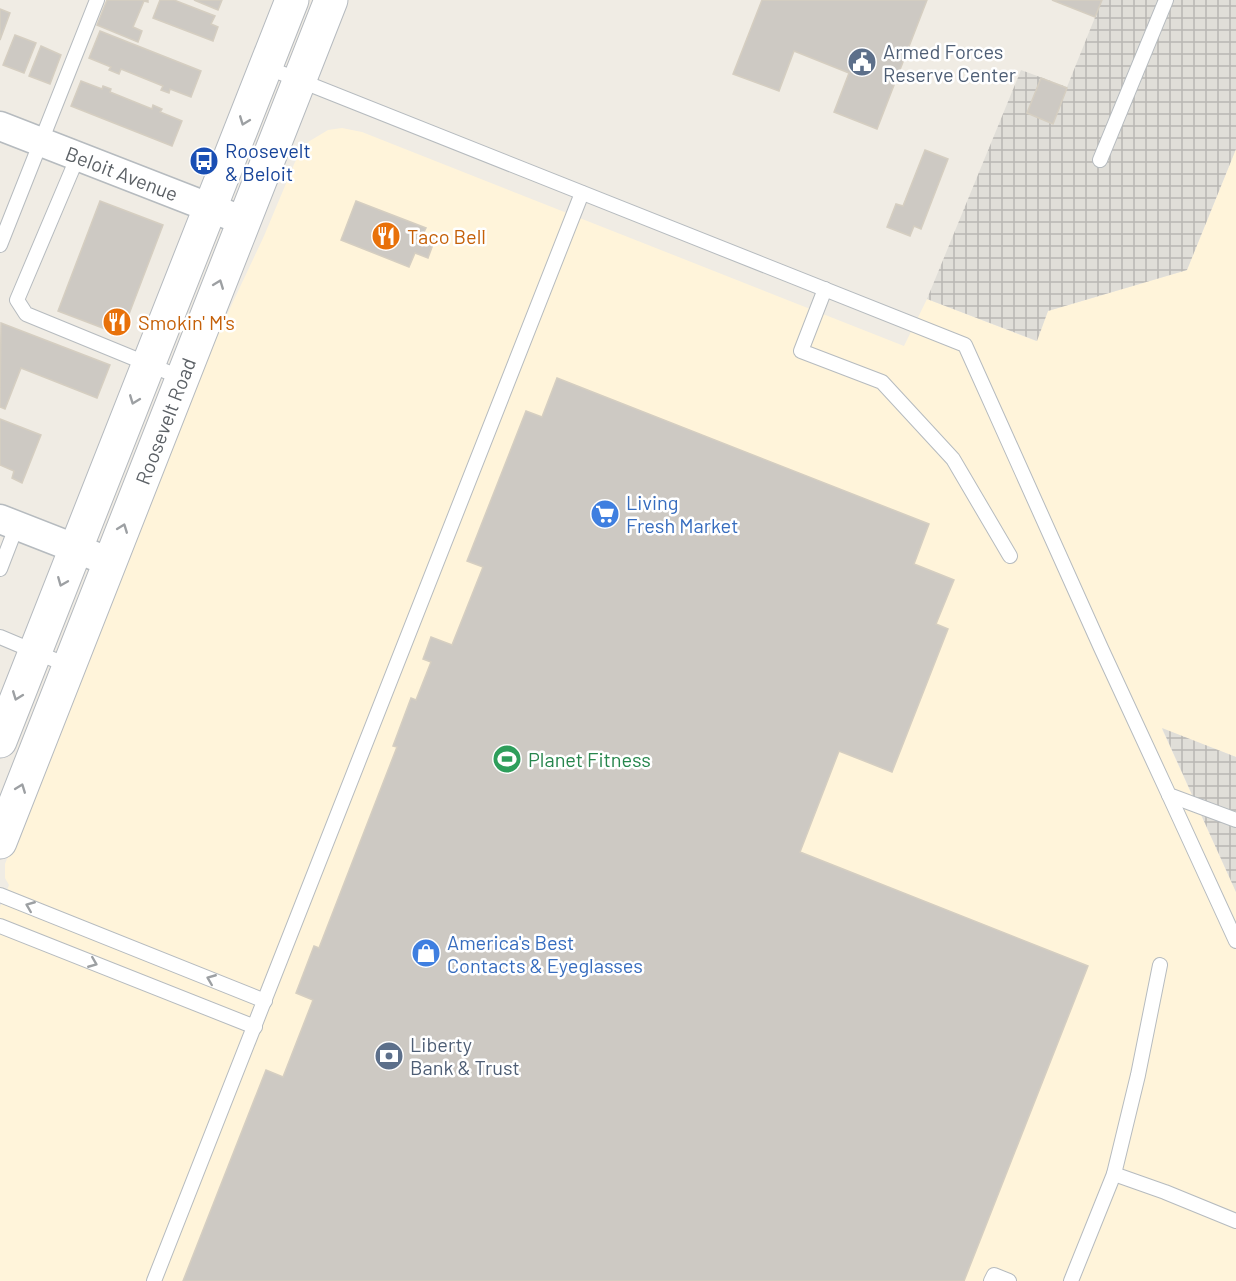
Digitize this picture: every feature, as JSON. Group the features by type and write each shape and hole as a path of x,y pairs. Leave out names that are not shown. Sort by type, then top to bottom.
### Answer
{"main road":[{"name":"Roosevelt Road","path":"0,741 265,67 305,7"},
{"name":"Roosevelt Road","path":"0,842 299,81 305,7"}],"street":[{"name":"Beloit Avenue","path":"0,126 244,221"},
{"path":"9,522 110,562"}],"lane":[{"path":"0,245 98,0"},
{"path":"1100,160 1166,0"},
{"path":"265,67 965,345 1101,648 1236,940"},
{"path":"78,156 17,300 26,314 182,378"},
{"path":"154,1281 582,193"},
{"path":"825,289 801,351 882,382 953,459 1010,556"},
{"path":"0,570 9,522"},
{"path":"0,637 69,666"},
{"path":"1169,795 1236,820"},
{"path":"0,895 265,1001"},
{"path":"0,926 255,1027"},
{"path":"1071,1281 1114,1174 1138,1075 1160,965"},
{"path":"1114,1174 1236,1221"},
{"path":"991,1281 994,1275 1009,1281"}],"shaded area":[{"path":"1102,0 1236,0 1236,149 1187,270 1048,311 1037,341 927,299 1021,70 1067,87"},
{"path":"342,128 362,132 904,346 927,299 1036,341 1048,311 1187,270 1236,149 1236,757 1162,729 1236,892 1236,1281 0,1281 0,907 9,885 5,878 5,864 192,389 264,236 295,162 308,142 328,130"},
{"path":"1162,728 1236,757 1236,892"}],"building":[{"path":"107,0 148,0 148,2 144,1 133,27 142,31 138,42 97,25"},
{"path":"160,0 174,0 215,16 211,24 218,27 213,41 153,18"},
{"path":"194,0 222,0 218,10"},
{"name":"Armed Forces Reserve Center","path":"762,0 927,0 877,129 834,112 849,73 794,51 779,91 733,74"},
{"path":"1052,0 1102,0 1095,17"},
{"path":"0,9 10,13 0,40"},
{"path":"100,31 201,71 191,97 170,89 169,93 161,90 163,86 121,69 119,74 109,70 111,67 89,58"},
{"path":"15,35 36,43 24,73 3,65"},
{"path":"41,46 61,55 50,84 29,76"},
{"path":"1041,78 1067,88 1053,124 1027,113"},
{"path":"81,81 102,89 103,86 111,89 110,92 152,109 153,105 162,109 160,112 182,121 172,146 71,106"},
{"path":"925,150 948,159 921,229 914,226 910,236 887,227 896,204 903,206"},
{"path":"100,201 163,225 121,335 58,311"},
{"name":"Taco Bell","path":"356,201 426,228 423,234 435,239 428,258 415,253 409,267 341,240"},
{"path":"1,323 110,365 97,398 21,368 5,409 0,407"},
{"path":"557,378 929,524 914,564 954,580 936,624 948,629 892,772 839,751 800,852 1088,966 964,1281 183,1281 266,1070 283,1077 313,1000 296,993 314,946 319,948 397,747 393,746 411,698 416,700 431,662 423,659 431,637 452,645 483,567 467,561 526,411 542,417"},
{"path":"0,419 41,435 22,483 12,478 14,471 0,465"}],"place":[{"name":"Armed Forces Reserve Center","path":"862,62"},
{"name":"Roosevelt & Beloit","path":"204,161"},
{"name":"Taco Bell","path":"386,236"},
{"name":"Smokin' M's","path":"117,322"},
{"name":"Living Fresh Market","path":"605,514"},
{"name":"Planet Fitness","path":"507,759"},
{"name":"America's Best Contacts & Eyeglasses","path":"426,953"},
{"name":"Liberty Bank & Trust","path":"389,1056"}]}
